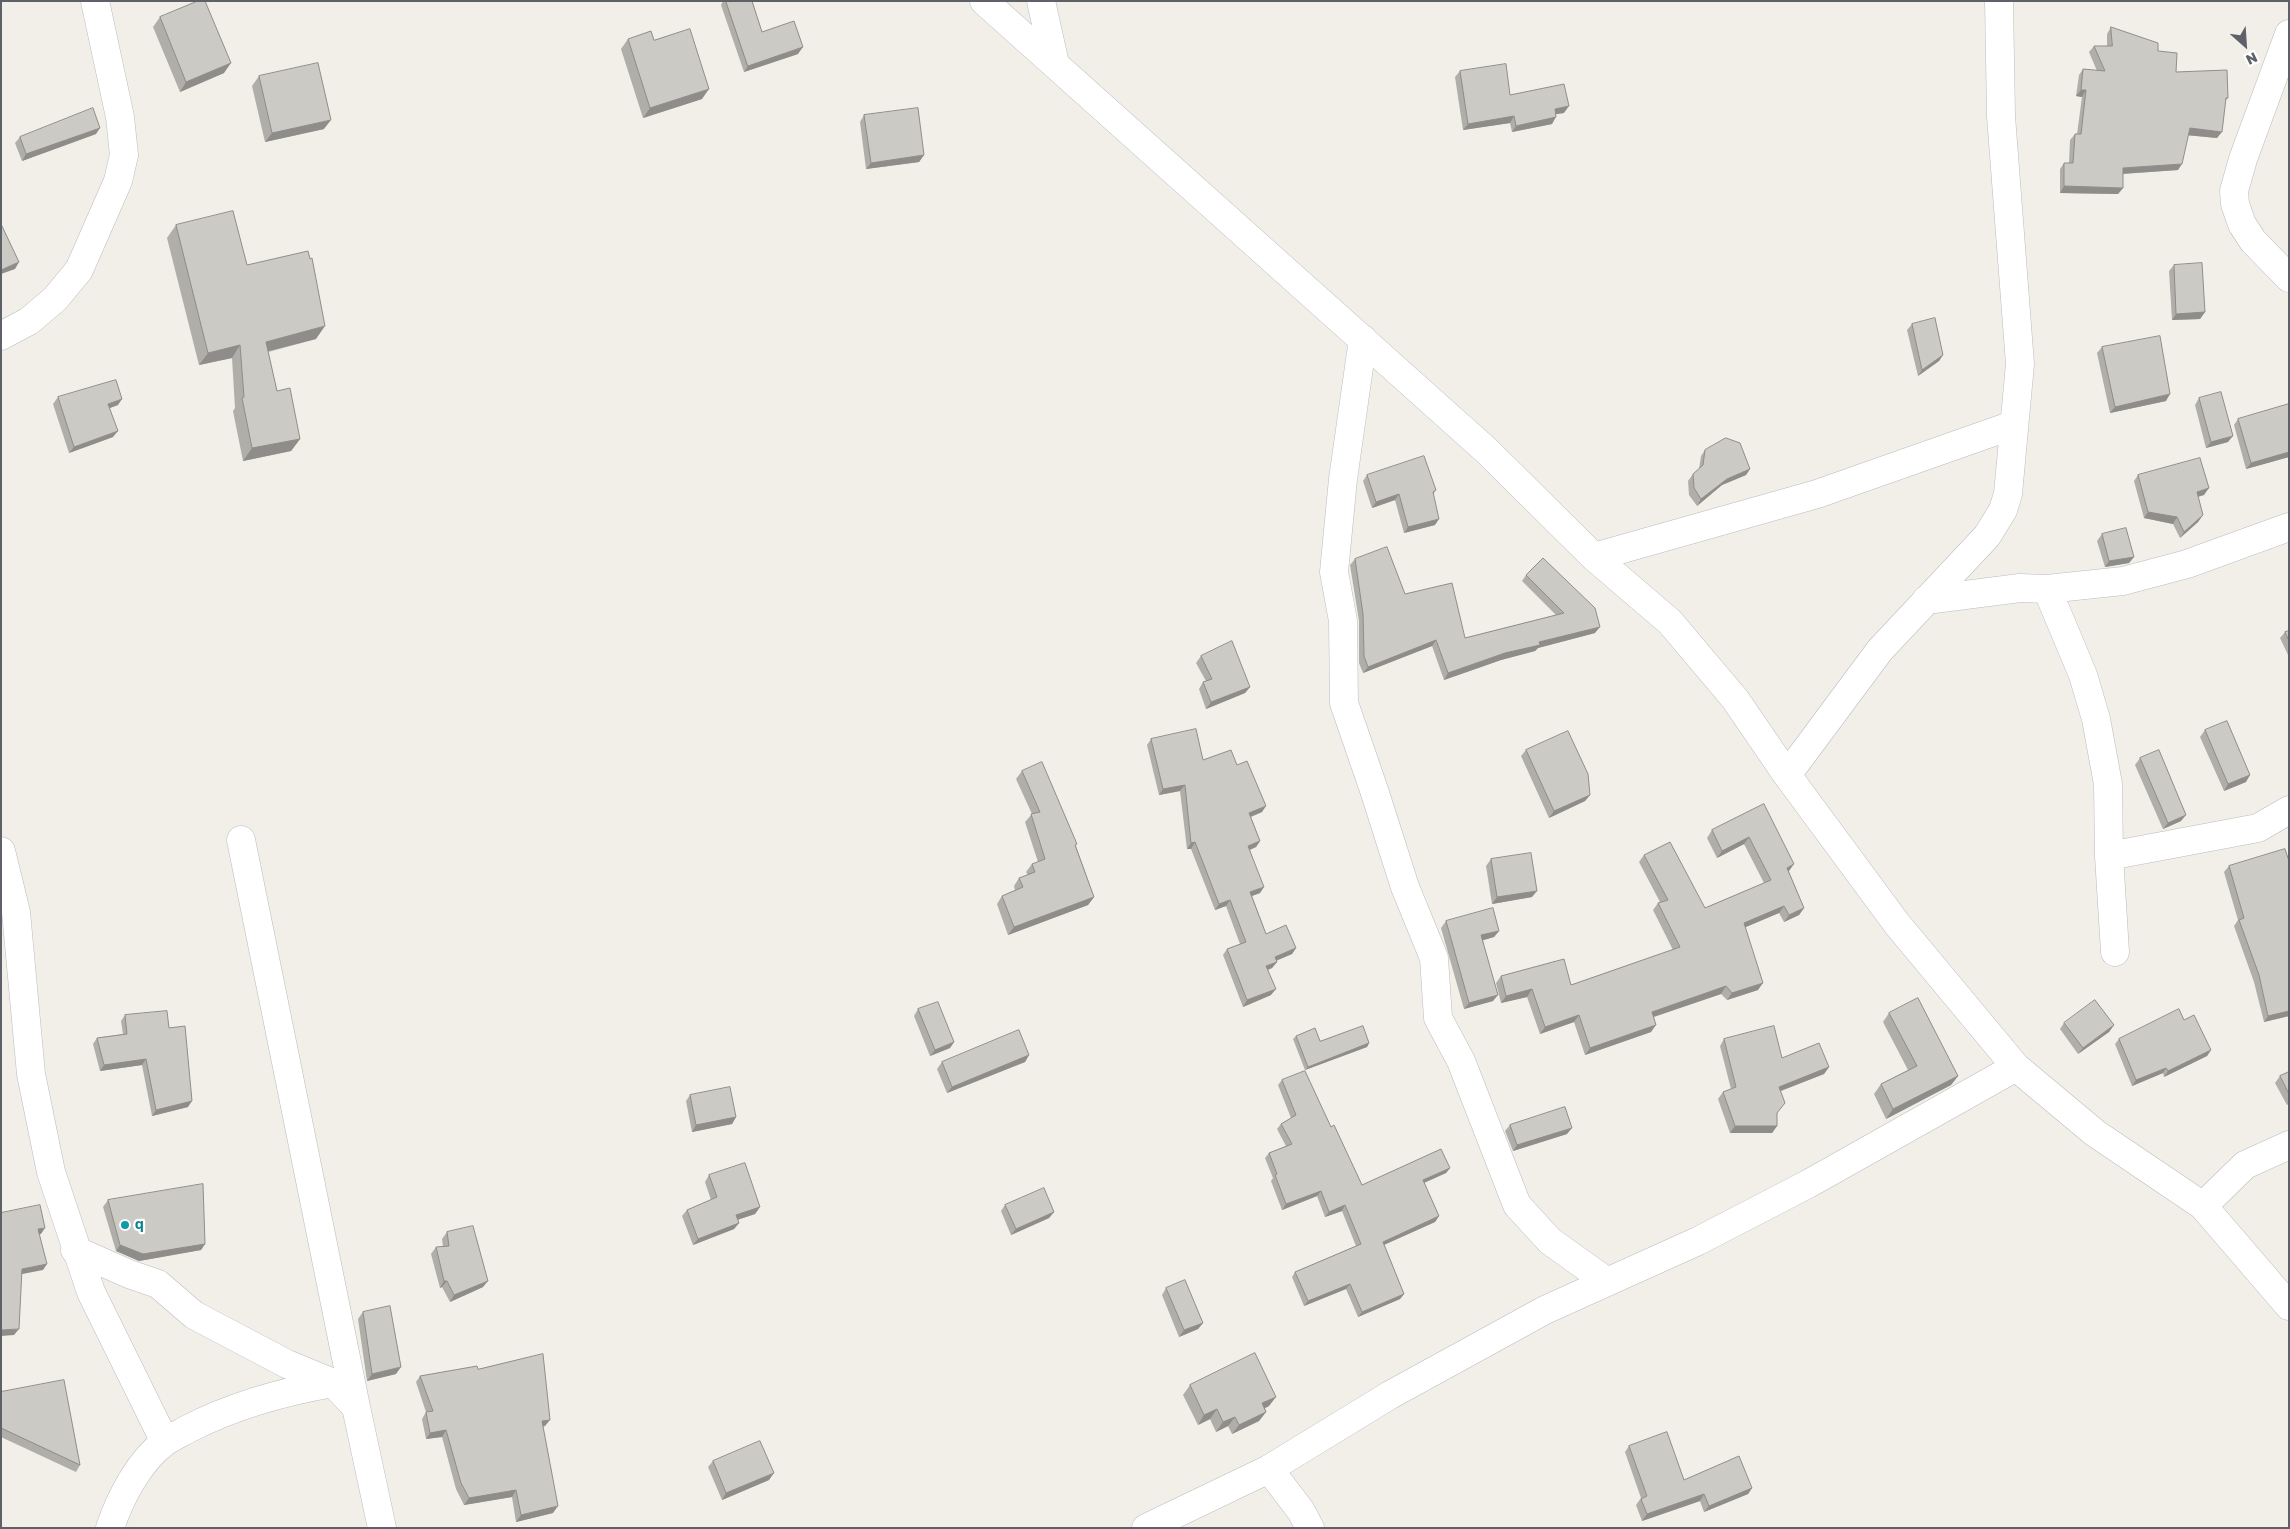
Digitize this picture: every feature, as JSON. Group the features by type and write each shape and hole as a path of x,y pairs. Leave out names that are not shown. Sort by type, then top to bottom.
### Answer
{"street":[{"path":"1,336 29,321 56,299 79,270 118,181 124,155 120,117 95,1"},
{"path":"984,1 1487,451 1594,557 1670,622 1735,699 1788,775 1898,924 2016,1067 2095,1133 2203,1206 2289,1306"},
{"path":"1041,1 1055,64"},
{"path":"1788,775 1880,650 1987,536 2004,510 2008,494 2020,364 2001,116 1999,1"},
{"path":"2289,34 2243,159 2234,191 2235,204 2242,224 2253,241 2289,278"},
{"path":"1362,339 1343,479 1334,572 1343,621 1344,703 1405,887 1434,958 1438,1018 1461,1061 1517,1205 1550,1241 1606,1281"},
{"path":"1594,557 1817,494 2013,425"},
{"path":"1926,600 2020,588 2047,589 2123,582 2187,564 2289,527"},
{"path":"2047,589 2083,675 2096,719 2108,784 2109,856 2115,952"},
{"path":"2109,856 2258,828 2289,810"},
{"path":"241,840 382,1528"},
{"path":"1,851 16,912 31,1074 51,1172 75,1250 91,1292 165,1442"},
{"path":"1146,1528 1269,1469 1390,1395 1545,1310 1606,1281 1698,1242 1808,1184 2016,1067"},
{"path":"2203,1206 2245,1164 2289,1145"},
{"path":"75,1250 128,1274 158,1284 194,1315 287,1364 333,1383 356,1407"},
{"path":"110,1528 117,1508 146,1460 165,1442 211,1417 243,1404 333,1383"},
{"path":"1269,1469 1301,1511 1310,1528"}],"building":[{"path":"198,1 205,1 231,63 186,82 160,17"},
{"path":"726,1 752,1 762,32 794,21 803,47 748,66"},
{"path":"2111,27 2158,43 2158,51 2177,53 2176,72 2227,70 2228,98 2226,98 2222,132 2190,128 2182,164 2123,168 2123,188 2064,186 2064,163 2073,163 2075,134 2081,134 2086,90 2081,90 2083,69 2105,71 2094,46 2112,46"},
{"path":"690,29 709,89 650,108 628,39 651,31 654,40"},
{"path":"318,63 331,120 272,133 259,76"},
{"path":"1506,64 1510,95 1564,84 1569,106 1555,109 1556,117 1516,126 1514,116 1468,124 1460,71"},
{"path":"93,108 100,128 26,154 20,137"},
{"path":"918,108 924,155 871,163 864,115"},
{"path":"233,211 247,265 308,251 310,259 312,258 325,326 266,342 277,391 290,388 300,439 252,448 242,398 244,397 240,345 208,353 176,225"},
{"path":"1,224 19,262 1,270"},
{"path":"2202,263 2205,312 2176,314 2174,265"},
{"path":"1935,318 1943,355 1922,370 1912,324"},
{"path":"2160,336 2170,394 2115,407 2102,347"},
{"path":"116,380 122,399 108,404 118,431 74,447 58,397"},
{"path":"2221,392 2233,436 2211,442 2199,398"},
{"path":"2289,404 2289,452 2251,463 2238,419"},
{"path":"1726,438 1740,443 1750,469 1727,479 1701,499 1694,488 1693,474 1703,465 1705,450"},
{"path":"1424,456 1436,490 1433,492 1439,519 1408,527 1399,494 1376,502 1367,475"},
{"path":"2200,458 2209,488 2197,492 2203,515 2184,532 2177,517 2148,512 2138,475"},
{"path":"2126,528 2134,557 2109,561 2102,534"},
{"path":"1387,547 1405,594 1452,583 1465,638 1564,613 1526,575 1543,558 1595,608 1600,627 1539,642 1540,645 1505,653 1448,673 1436,640 1368,667 1364,656 1363,614 1355,559"},
{"path":"2289,631 2289,641 2285,632"},
{"path":"1232,641 1250,687 1211,702 1203,682 1212,679 1201,656"},
{"path":"2227,721 2250,775 2228,784 2205,730"},
{"path":"1196,729 1203,760 1231,750 1237,765 1247,761 1266,806 1249,813 1260,841 1248,846 1264,887 1250,892 1266,934 1286,925 1296,948 1275,957 1277,962 1266,966 1276,989 1247,1000 1227,949 1246,942 1230,900 1219,904 1195,842 1191,843 1185,785 1163,789 1151,739"},
{"path":"1568,731 1588,774 1590,795 1554,811 1526,750"},
{"path":"2159,750 2186,815 2168,823 2140,758"},
{"path":"1042,762 1077,844 1075,845 1094,897 1014,927 1002,896 1023,887 1019,878 1035,872 1032,864 1045,859 1031,814 1040,812 1022,771"},
{"path":"1764,804 1794,864 1787,868 1804,908 1789,915 1784,906 1744,923 1763,983 1732,993 1726,986 1652,1012 1656,1025 1590,1048 1579,1015 1545,1027 1532,989 1506,996 1501,976 1564,959 1571,985 1680,947 1658,903 1668,900 1644,855 1670,842 1705,908 1771,880 1749,837 1722,851 1712,830"},
{"path":"2285,849 2289,861 2289,1011 2268,1016 2259,975 2239,920 2244,918 2229,866"},
{"path":"1531,853 1537,891 1497,897 1491,859"},
{"path":"1493,908 1499,931 1481,935 1498,995 1469,1003 1446,921"},
{"path":"1918,998 1958,1076 1893,1109 1881,1084 1917,1066 1889,1013"},
{"path":"2095,1000 2114,1025 2083,1048 2064,1023"},
{"path":"938,1002 954,1042 935,1050 918,1009"},
{"path":"2179,1009 2184,1020 2194,1015 2211,1050 2168,1071 2166,1068 2136,1080 2119,1039"},
{"path":"167,1011 169,1028 185,1026 192,1101 156,1110 146,1059 104,1065 97,1038 127,1034 125,1015"},
{"path":"1363,1026 1369,1043 1308,1067 1296,1036 1315,1028 1320,1041"},
{"path":"1774,1026 1782,1058 1819,1043 1829,1067 1779,1087 1785,1103 1777,1113 1777,1126 1735,1126 1723,1092 1736,1087 1724,1039"},
{"path":"1019,1030 1029,1055 952,1087 942,1062"},
{"path":"1305,1071 1331,1127 1334,1125 1362,1185 1441,1149 1450,1168 1423,1180 1439,1216 1383,1242 1404,1294 1362,1312 1350,1284 1308,1301 1295,1272 1361,1244 1345,1205 1329,1212 1321,1191 1286,1204 1275,1175 1277,1174 1269,1153 1292,1144 1281,1124 1296,1115 1282,1080"},
{"path":"2289,1072 2289,1094 2280,1076"},
{"path":"730,1087 736,1117 696,1125 690,1095"},
{"path":"1565,1107 1572,1128 1517,1145 1510,1125"},
{"path":"745,1163 760,1207 736,1215 739,1223 698,1239 687,1210 717,1197 709,1175"},
{"name":"q","path":"203,1184 205,1244 143,1254 120,1245 108,1200"},
{"path":"1044,1188 1054,1212 1016,1229 1005,1205"},
{"path":"40,1205 45,1228 38,1229 47,1264 22,1269 19,1329 1,1330 1,1213"},
{"path":"473,1226 488,1281 454,1295 447,1281 444,1281 436,1247 449,1246 447,1232"},
{"path":"1185,1280 1203,1323 1184,1330 1166,1288"},
{"path":"390,1306 401,1367 372,1374 363,1312"},
{"path":"1255,1353 1276,1397 1262,1403 1266,1412 1239,1425 1235,1417 1223,1422 1217,1409 1204,1415 1190,1385"},
{"path":"543,1354 550,1420 542,1421 558,1506 521,1515 516,1490 469,1498 461,1483 446,1430 430,1433 426,1412 433,1411 420,1376 477,1366 478,1369"},
{"path":"64,1380 80,1465 1,1428 1,1392"},
{"path":"1667,1432 1684,1480 1739,1456 1752,1488 1709,1506 1704,1494 1647,1514 1641,1499 1647,1496 1629,1446"},
{"path":"760,1441 774,1473 726,1493 713,1461"}],"place":[{"name":"q","path":"125,1225"}]}
